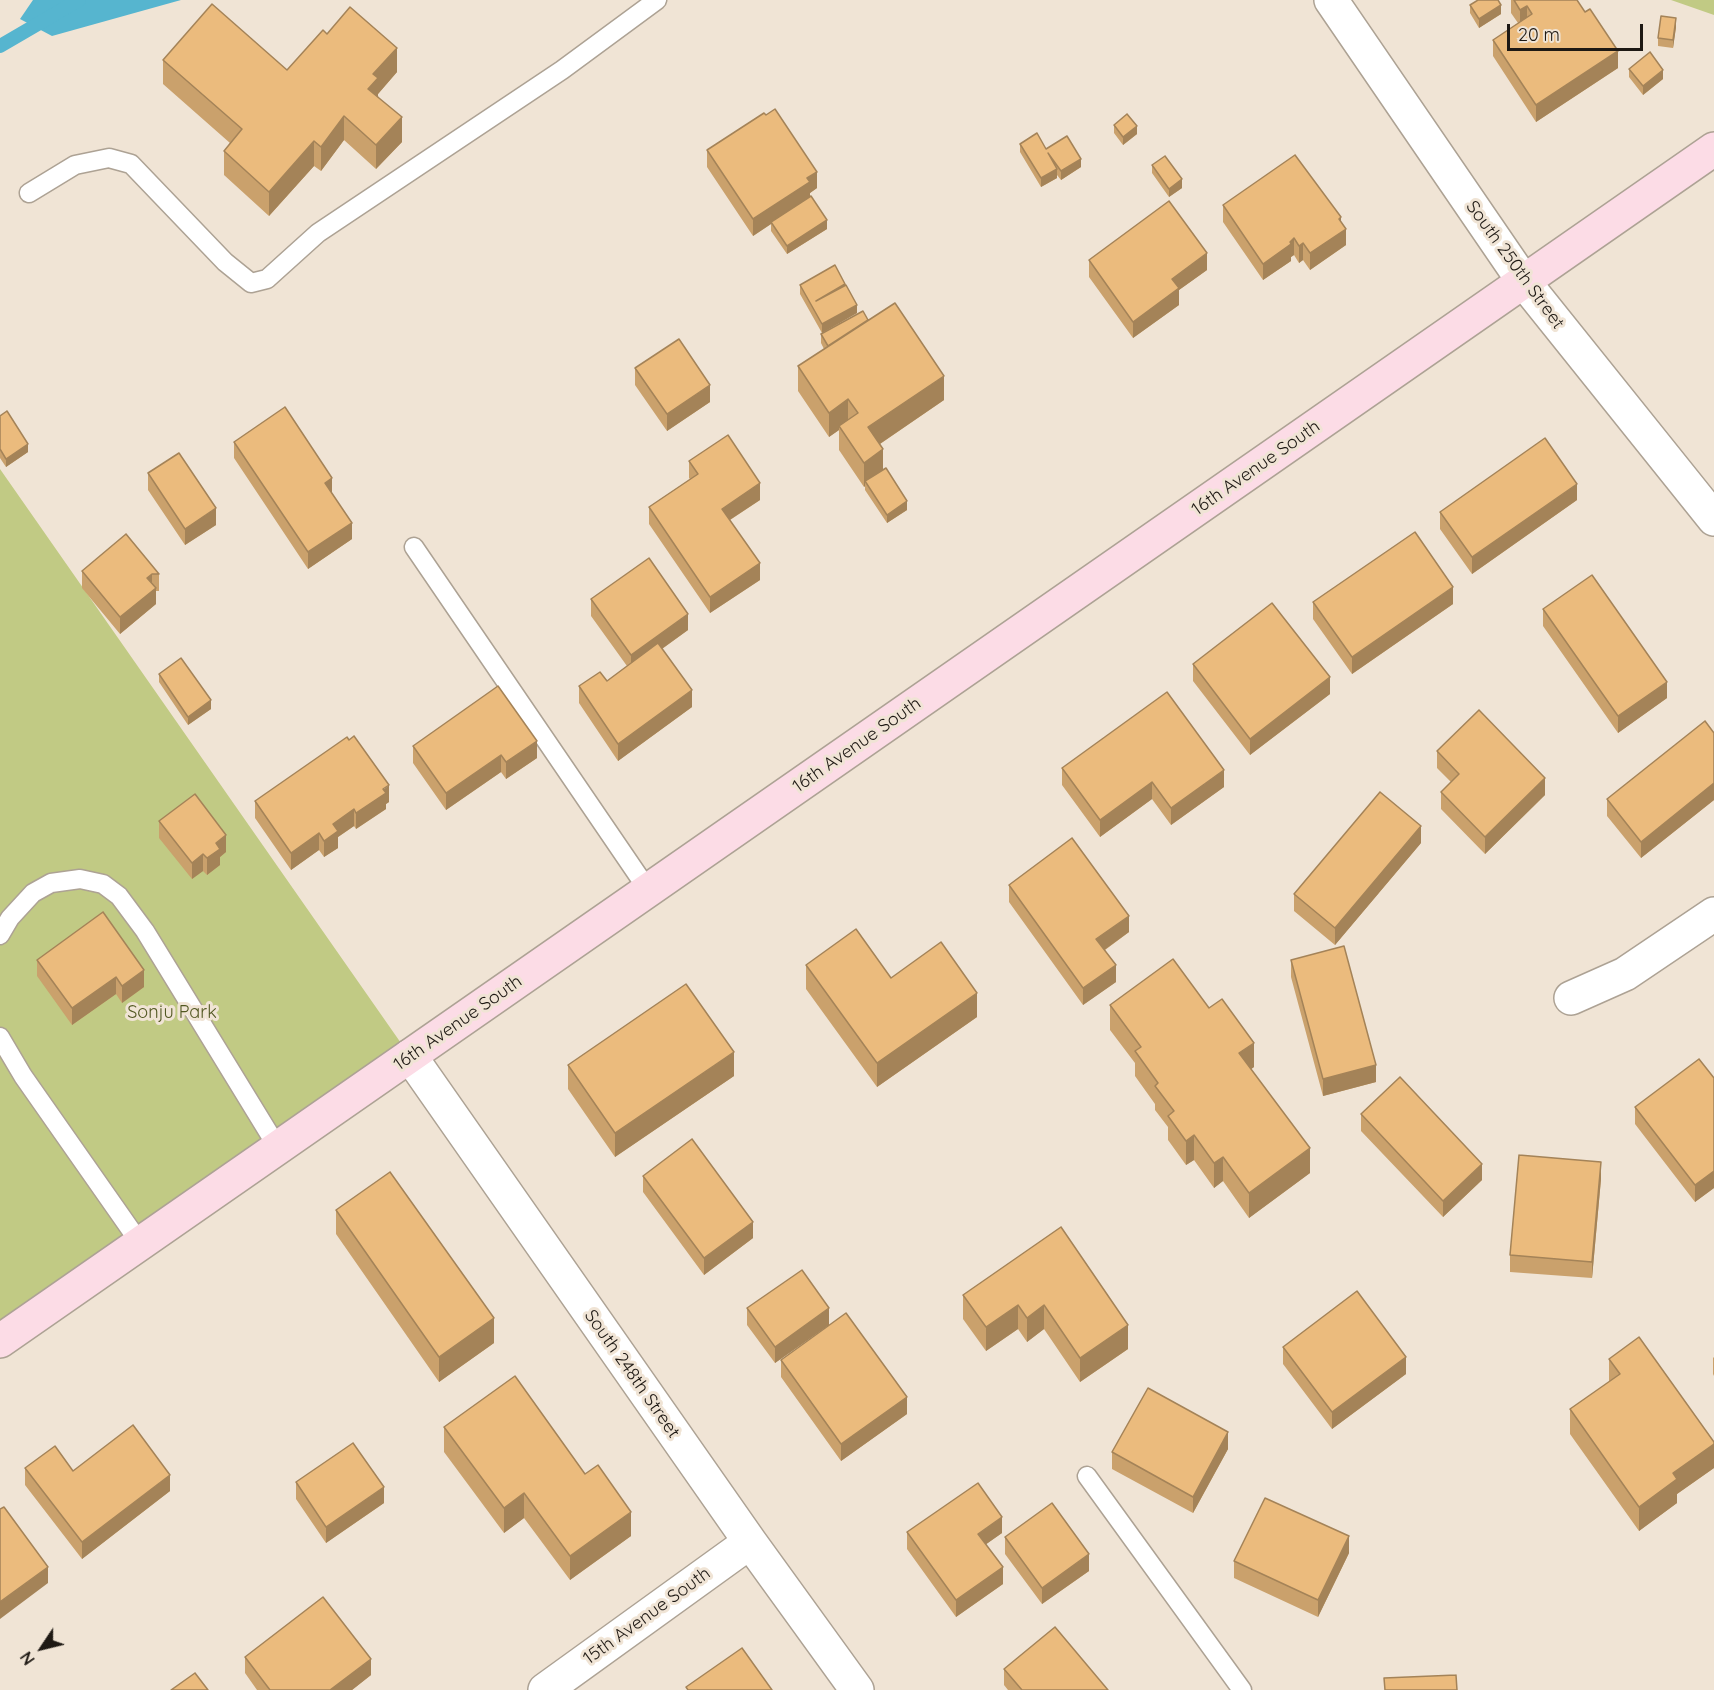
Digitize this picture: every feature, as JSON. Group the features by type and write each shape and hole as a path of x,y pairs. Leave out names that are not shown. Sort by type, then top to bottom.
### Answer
{"main road":[{"name":"16th Avenue South","path":"0,1341 1714,149"}],"street":[{"name":"South 250th Street","path":"1331,0 1524,282 1714,519"},
{"path":"1571,998 1625,974 1714,914"},
{"name":"South 248th Street","path":"410,1056 750,1542 858,1690"},
{"name":"15th Avenue South","path":"545,1690 750,1542"}],"lane":[{"path":"29,193 75,165 109,158 131,164 225,262 251,283 267,279 318,233 562,70 652,3"},
{"path":"414,547 648,890"},
{"path":"0,935 10,918 33,893 51,884 80,879 103,884 119,896 145,932 278,1148"},
{"path":"0,1037 23,1076 140,1243"},
{"path":"1087,1476 1242,1690"}],"green space":[{"path":"1671,0 1714,0 1714,15"},
{"name":"Sonju Park","path":"0,469 410,1056 0,1341"}],"water":[{"path":"33,0 181,0 52,36 20,19"}],"building":[{"path":"1478,0 1498,0 1501,5 1479,19 1470,5"},
{"path":"1514,0 1577,0 1585,12 1590,9 1618,51 1536,105 1493,40 1532,14 1527,6 1520,10"},
{"path":"212,4 287,70 323,30 327,34 350,7 397,48 373,74 378,78 368,89 402,117 376,145 344,116 321,147 314,141 269,192 224,151 242,129 163,60"},
{"path":"1661,16 1676,18 1673,40 1658,38"},
{"path":"1650,52 1663,70 1643,86 1629,69"},
{"path":"775,109 817,172 807,178 810,182 753,219 707,150 764,113 766,115"},
{"path":"1127,114 1137,126 1123,137 1114,125"},
{"path":"1037,133 1046,149 1067,136 1081,159 1061,171 1048,153 1057,169 1041,178 1020,144"},
{"path":"1295,155 1341,217 1339,219 1346,229 1310,253 1303,243 1299,246 1294,238 1291,244 1263,264 1223,205"},
{"path":"1165,156 1182,179 1169,189 1152,165"},
{"path":"811,196 827,220 787,246 771,222"},
{"path":"1169,201 1207,253 1172,279 1179,288 1133,322 1089,260"},
{"path":"835,265 845,284 816,301 846,285 857,305 822,324 800,285"},
{"path":"895,303 944,376 868,427 883,449 864,463 839,426 858,413 848,399 829,413 798,366"},
{"path":"863,311 868,320 828,346 821,334"},
{"path":"679,339 710,385 667,414 635,368"},
{"path":"285,407 332,478 325,483 352,523 308,552 234,442"},
{"path":"7,411 28,444 6,459 0,449 0,416"},
{"path":"728,435 760,483 722,509 760,563 710,597 649,507 698,474 689,461"},
{"path":"1545,438 1577,484 1472,557 1440,512"},
{"path":"179,453 216,508 185,529 148,473"},
{"path":"886,468 907,501 887,515 865,481"},
{"path":"1415,532 1453,587 1352,657 1313,602"},
{"path":"126,534 159,574 152,574 147,578 156,588 120,617 82,571"},
{"path":"649,558 688,614 631,655 591,599"},
{"path":"1592,575 1667,682 1618,716 1543,609"},
{"path":"1272,603 1330,677 1250,739 1193,664"},
{"path":"658,643 692,690 618,744 579,686 600,672 607,681"},
{"path":"181,658 211,700 188,717 159,674"},
{"path":"498,686 537,741 506,762 501,755 446,793 413,746"},
{"path":"1167,692 1224,770 1171,808 1152,782 1100,820 1062,768"},
{"path":"1479,710 1545,778 1485,837 1441,792 1459,774 1437,751"},
{"path":"1705,721 1714,733 1714,783 1641,842 1607,799"},
{"path":"354,736 389,785 383,789 386,793 356,813 354,809 333,824 338,831 324,841 319,833 291,853 255,801 347,737 349,740"},
{"path":"1380,792 1421,826 1335,928 1294,894"},
{"path":"195,794 226,835 216,843 220,849 207,858 203,854 192,863 159,821"},
{"path":"1072,838 1129,916 1096,939 1116,965 1083,988 1009,885"},
{"path":"103,912 144,970 122,986 116,977 72,1008 37,960"},
{"path":"856,929 891,978 941,942 977,993 877,1063 806,965"},
{"path":"1344,946 1376,1065 1323,1079 1291,960"},
{"path":"1173,959 1209,1008 1222,999 1254,1043 1239,1053 1310,1148 1249,1193 1223,1157 1214,1163 1194,1135 1186,1141 1168,1116 1174,1111 1155,1086 1158,1083 1135,1051 1141,1047 1110,1005"},
{"path":"686,984 734,1052 615,1133 568,1065"},
{"path":"1699,1059 1714,1078 1714,1171 1695,1185 1635,1107"},
{"path":"1400,1077 1482,1164 1443,1201 1361,1114"},
{"path":"692,1139 753,1222 704,1258 643,1176"},
{"path":"1519,1155 1601,1162 1592,1262 1510,1255"},
{"path":"390,1172 494,1318 439,1357 336,1210"},
{"path":"1061,1227 1128,1325 1080,1358 1044,1305 1027,1318 1018,1305 986,1327 963,1295"},
{"path":"802,1270 829,1308 775,1347 747,1308"},
{"path":"1357,1291 1406,1357 1332,1412 1283,1347"},
{"path":"846,1313 907,1397 841,1444 781,1360"},
{"path":"1639,1337 1714,1444 1673,1473 1677,1479 1639,1507 1570,1409 1620,1374 1609,1359"},
{"path":"515,1376 585,1474 598,1465 631,1512 570,1556 524,1493 504,1508 444,1427"},
{"path":"1148,1388 1228,1432 1193,1497 1112,1452"},
{"path":"133,1425 170,1475 82,1542 25,1468 55,1446 73,1471"},
{"path":"353,1443 384,1487 326,1527 296,1482"},
{"path":"978,1483 1002,1517 978,1534 1003,1567 956,1600 907,1532"},
{"path":"1265,1498 1349,1536 1318,1600 1234,1561"},
{"path":"1052,1503 1089,1554 1042,1588 1005,1537"},
{"path":"4,1507 48,1567 0,1602 0,1509"},
{"path":"323,1597 371,1659 330,1690 270,1690 245,1657"},
{"path":"1055,1627 1108,1690 1022,1690 1004,1669"},
{"path":"742,1648 772,1690 688,1690 686,1687"},
{"path":"195,1673 208,1690 171,1690"},
{"path":"1456,1675 1457,1690 1385,1690 1384,1678"}],"waterway":[{"path":"0,46 79,0"}]}
